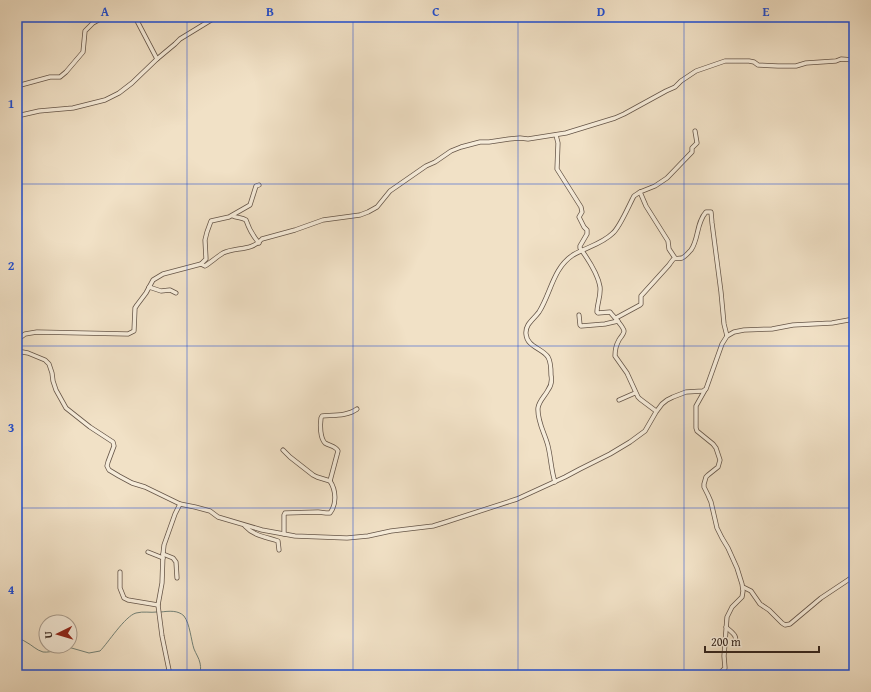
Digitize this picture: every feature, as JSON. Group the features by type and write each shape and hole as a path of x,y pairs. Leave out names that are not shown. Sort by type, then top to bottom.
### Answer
{"street":[{"path":"17,86 60,77 83,52 85,31 93,23 104,17"},
{"path":"134,17 157,59"},
{"path":"17,116 73,108 105,100 119,93 180,39 216,17"},
{"path":"17,340 25,334 38,332 131,333 134,331 135,326 135,308 153,280 164,274 201,264 205,266 224,252 253,246 259,243 262,239 295,230 323,220 360,215 368,212 377,207 390,191 426,166 435,162 451,151 461,147 480,142 520,138 528,139 566,133 624,114 675,87 696,71 725,61 749,61 758,65 796,66 806,63 836,61 841,59 854,60"},
{"path":"555,482 548,446 538,409 539,403 550,386 552,378 551,368 549,358 545,353 530,344 527,340 526,329 539,312 561,266 573,255 602,242 614,233 634,196 655,186 667,178 692,152 692,148 697,143 695,131"},
{"path":"556,135 558,143 557,169 581,208 582,212 579,217 587,230 587,234 580,246 594,271 600,287 597,312 610,312 617,319 624,332 616,346 615,356 627,373 635,393 640,399 656,411"},
{"path":"201,264 206,259 205,240 210,223 233,216 250,205 256,186 259,185"},
{"path":"640,192 646,206 668,241 669,249 675,258"},
{"path":"579,315 579,323 581,326 605,324 617,319 640,305 641,296 675,258 683,258 690,251 695,244 702,217 706,212 711,212 724,324 727,336"},
{"path":"233,216 246,220 252,235 259,243"},
{"path":"149,287 161,291 170,290 176,293"},
{"path":"718,675 725,668 724,656 727,616 732,607 742,598 743,587 737,568 717,528 711,502 704,487 706,477 718,467 720,460 713,444 697,431 696,406 706,389 722,344 727,336 734,332 744,330 772,329 793,325 832,323 854,319"},
{"path":"17,351 28,353 45,360 49,364 56,390 66,408 90,427 113,442 114,446 107,466 109,470 132,483 180,504 210,511 218,517 244,525 295,536 347,538 433,526 508,503 555,482 610,454 645,432 656,411 662,404 673,397 686,392 703,391 706,389"},
{"path":"619,400 635,393"},
{"path":"284,534 284,515 286,513 331,512 335,495 330,481 338,451 322,439 320,423 321,418 322,416 349,413 356,411 357,409"},
{"path":"284,450 313,475 330,481"},
{"path":"170,675 162,636 158,605 162,578 164,545 180,504"},
{"path":"244,525 258,536 278,541 279,550"},
{"path":"148,552 175,560 177,578"},
{"path":"120,572 120,588 124,598 158,605"},
{"path":"743,587 751,591 756,600 782,623 790,624 821,598 854,576"},
{"path":"726,627 736,636 735,644"}],"waterway":[{"path":"17,638 43,652 50,652 68,647 89,653 100,651 122,624 132,615 139,612 157,612"},
{"path":"161,612 176,612 182,614 186,619 194,649 200,663 200,672 198,675"}]}
